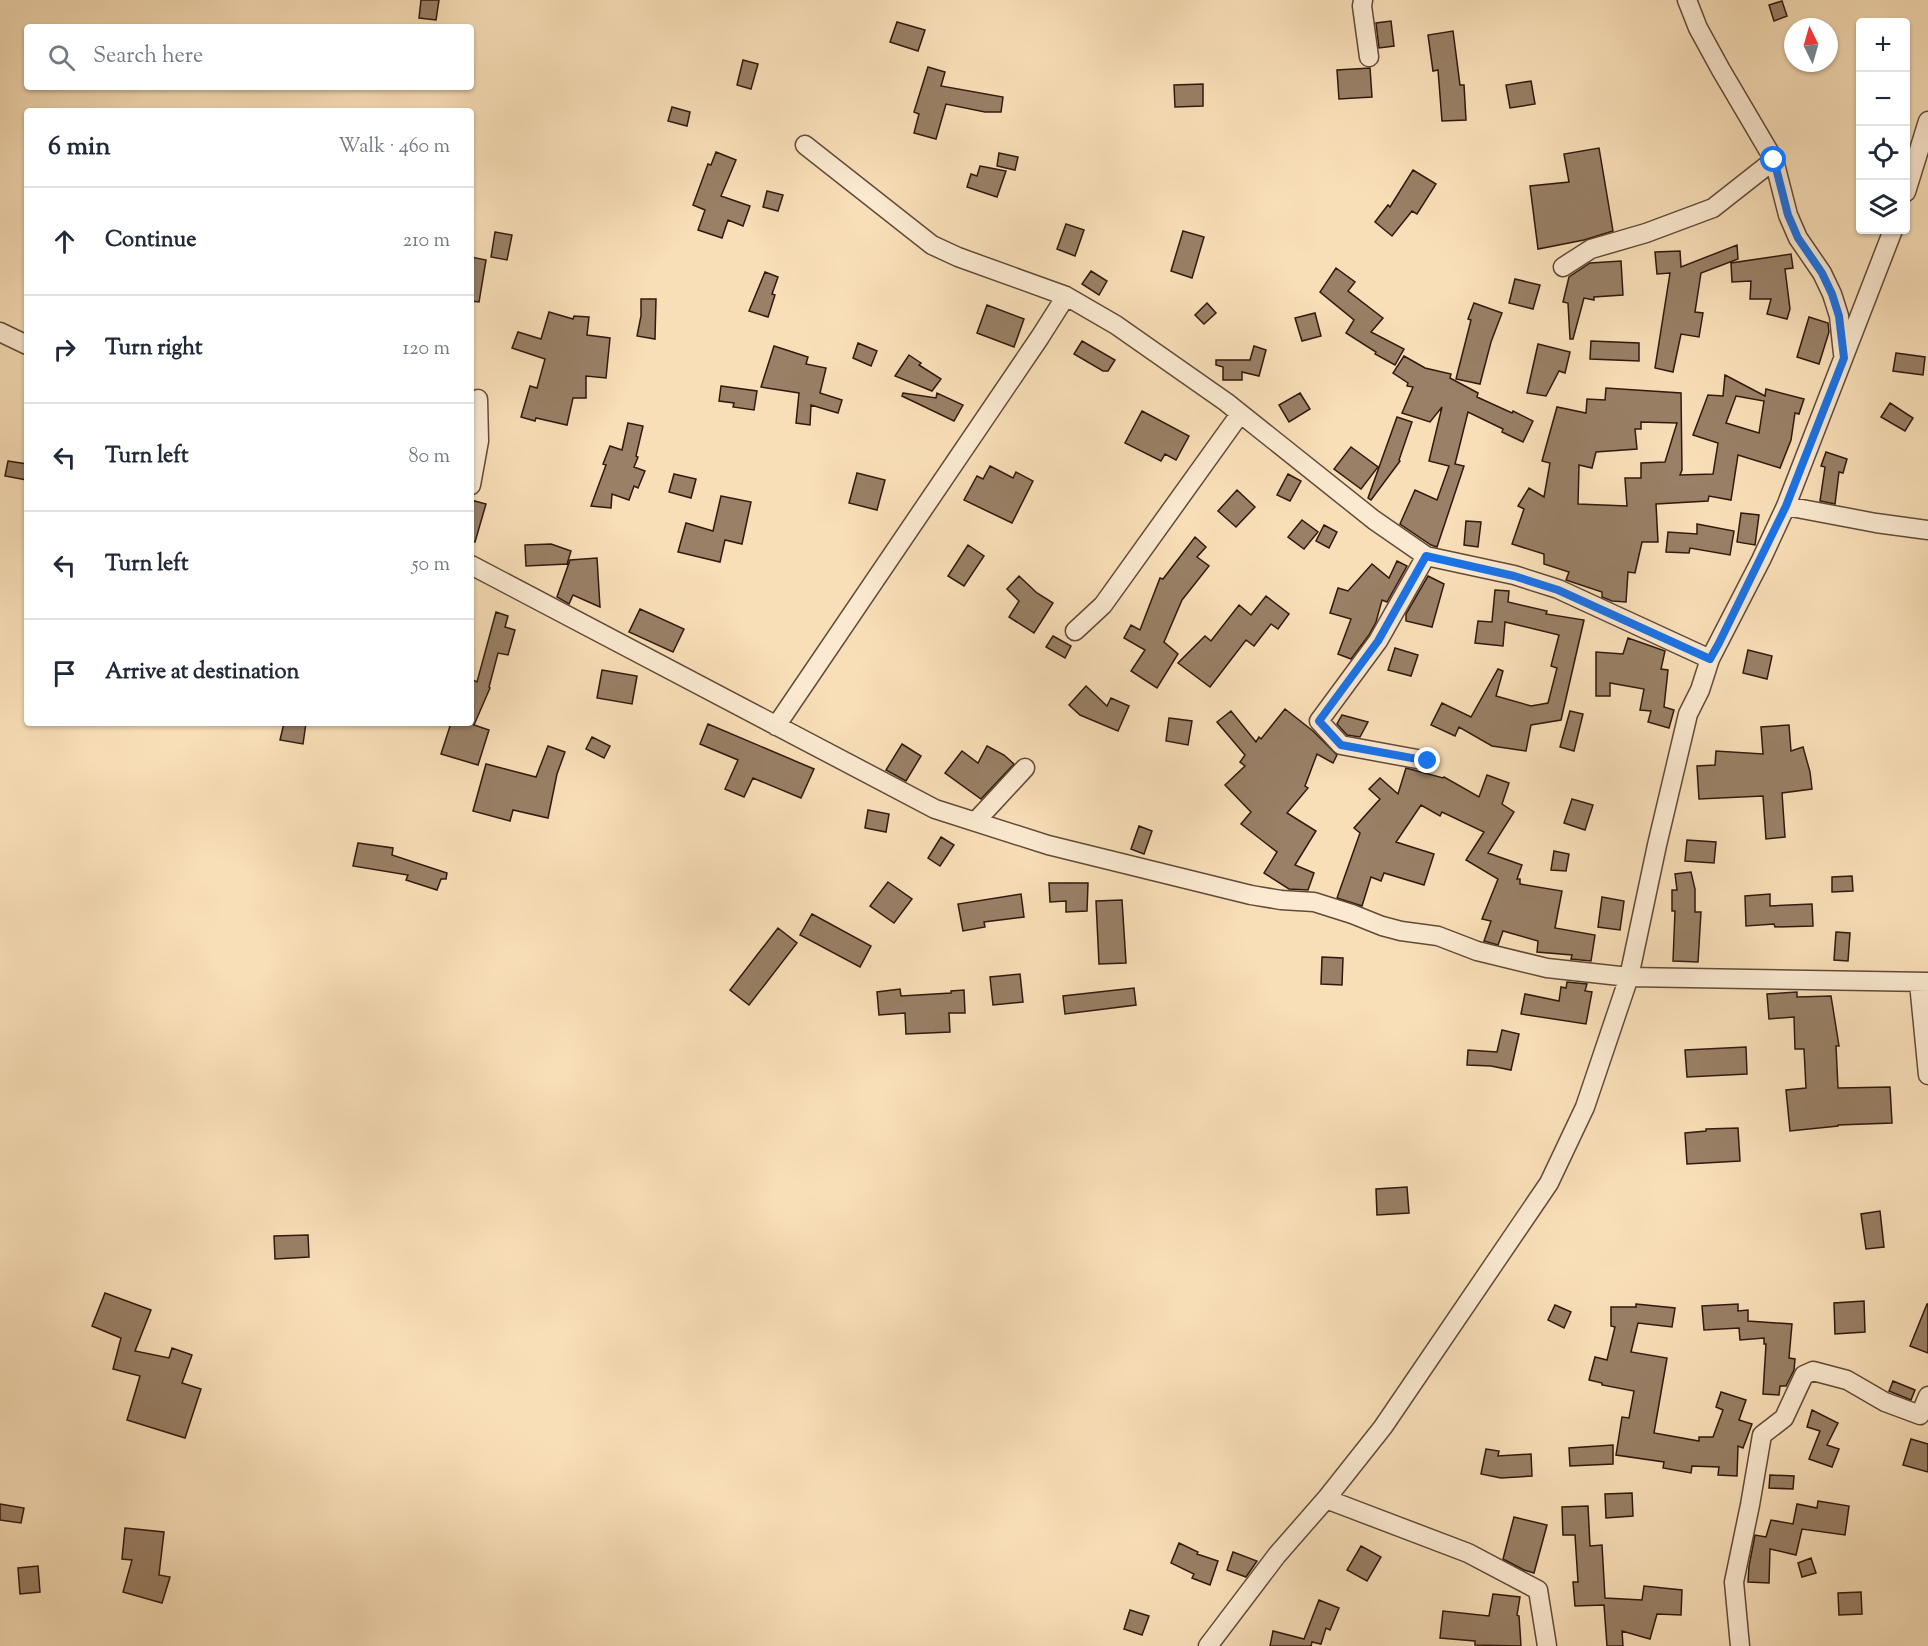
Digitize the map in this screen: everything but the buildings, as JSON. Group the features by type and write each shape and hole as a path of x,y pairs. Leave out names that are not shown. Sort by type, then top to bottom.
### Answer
{"street":[{"path":"1363,0 1369,57"},
{"path":"1687,0 1698,28 1774,160 1788,215 1798,238 1822,273 1832,294 1839,316 1844,358"},
{"path":"1909,180 1928,121"},
{"path":"805,145 932,244 958,257 1066,296 1116,325 1240,414 1374,520 1426,556 1514,576 1558,590 1710,659"},
{"path":"1563,267 1591,249 1646,233 1713,208 1774,160"},
{"path":"1208,1646 1277,1555 1326,1499 1383,1427 1550,1183 1585,1107 1629,977 1657,845 1673,783 1677,754 1688,714 1700,690 1710,659 1786,506 1891,234"},
{"path":"776,726 1066,296"},
{"path":"0,332 24,344"},
{"path":"474,470 480,441 478,399"},
{"path":"1075,631 1103,605 1240,414"},
{"path":"1786,506 1928,530"},
{"path":"1426,556 1378,641 1319,721 1341,745 1428,761"},
{"path":"474,568 935,809 1048,844 1251,895 1314,902 1382,926 1438,936 1477,951 1535,965 1629,977 1923,982 1928,1075"},
{"path":"976,821 1025,768"},
{"path":"1740,1646 1734,1582 1762,1435 1784,1418 1804,1375 1813,1371 1847,1380 1885,1401 1920,1415 1928,1396"},
{"path":"1326,1499 1468,1553 1538,1590 1547,1646"}],"route":[{"path":"1428,761 1341,745 1319,721 1378,641 1426,556 1514,576 1558,590 1710,659 1786,506 1844,358 1839,316 1832,294 1822,273 1798,238 1788,215 1774,160"}]}
